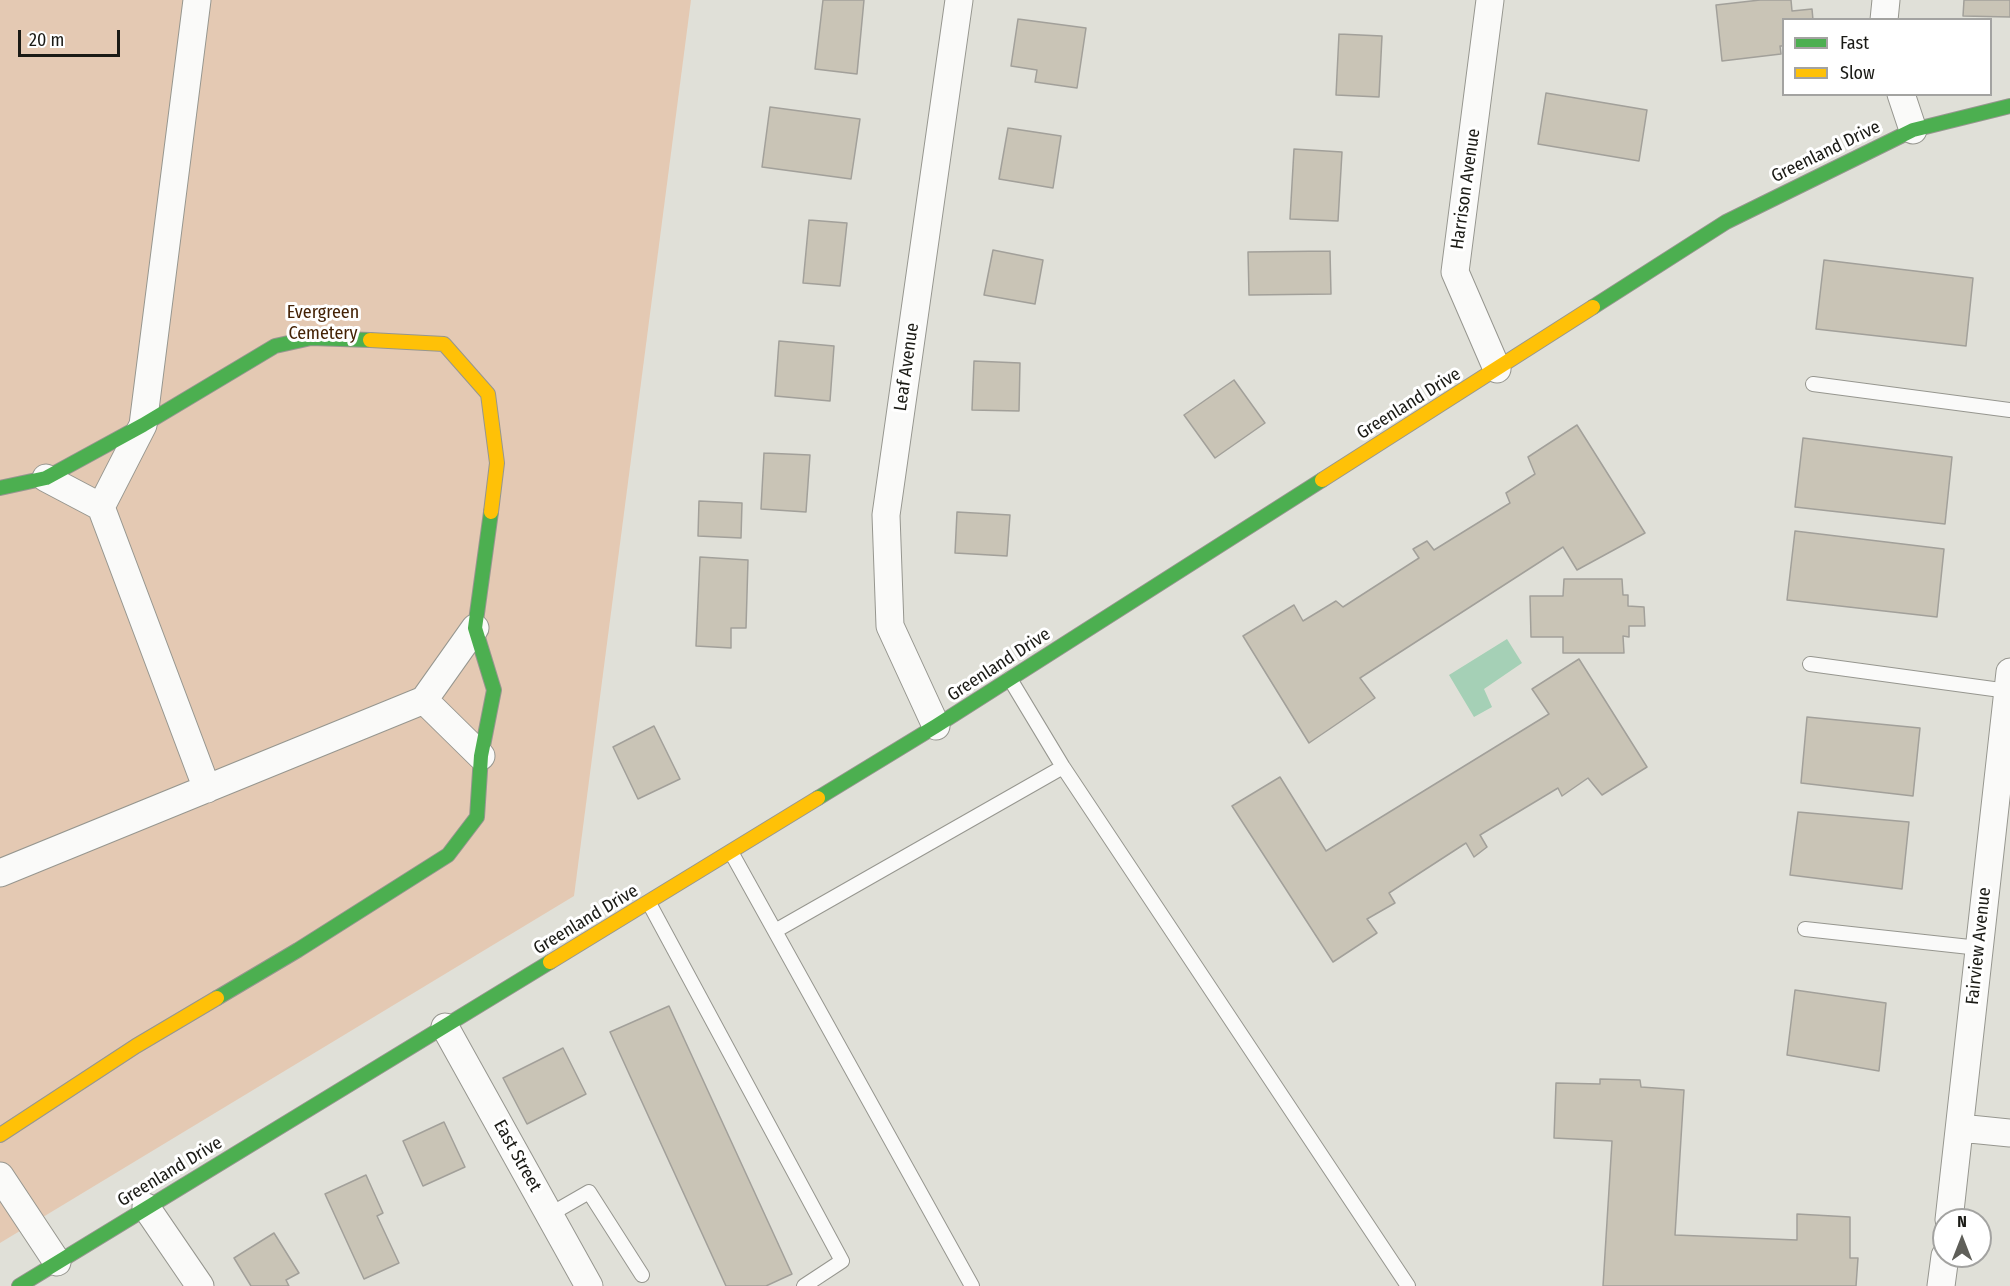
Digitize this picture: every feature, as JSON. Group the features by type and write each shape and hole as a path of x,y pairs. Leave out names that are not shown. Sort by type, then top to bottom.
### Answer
{"street":[{"path":"101,507 143,425 197,0"},
{"name":"Leaf Avenue","path":"936,726 890,626 886,514 958,0"},
{"name":"Harrison Avenue","path":"1490,0 1455,272 1497,369"},
{"path":"1884,18 1886,0"},
{"path":"1902,96 1912,130"},
{"name":"Greenland Drive","path":"19,1286 936,726 1726,222 1912,130 2010,106"},
{"path":"0,488 46,478 143,425 275,346 311,338 444,344 488,394 496,463 475,628 494,690 481,756 477,817 448,855 298,950 136,1046 0,1135"},
{"path":"46,478 101,507 207,789"},
{"path":"0,873 424,700 475,628"},
{"name":"Fairview Avenue","path":"1950,1208 2009,682"},
{"path":"424,700 481,756"},
{"name":"East Street","path":"445,1027 589,1286"},
{"path":"1960,1128 2010,1133"},
{"path":"0,1176 57,1262"},
{"path":"146,1207 200,1286"},
{"path":"1941,1286 1943,1268"}],"lane":[{"path":"1813,384 2010,410"},
{"path":"1810,664 2009,682"},
{"path":"1010,679 1063,767 1408,1286"},
{"path":"775,931 1063,767"},
{"path":"731,852 972,1286"},
{"path":"649,903 842,1261 804,1286"},
{"path":"1805,929 1979,948"},
{"path":"549,1215 589,1192 642,1275"}],"green space":[{"name":"Evergreen Cemetery","path":"0,0 691,0 574,896 0,1243"}],"shaded area":[{"path":"1507,639 1522,663 1484,689 1492,707 1474,717 1449,675"}],"building":[{"path":"823,0 864,0 857,74 815,69"},
{"path":"1760,0 1791,0 1792,11 1812,9 1813,18 1782,18 1781,54 1722,61 1716,5"},
{"path":"1964,0 2010,0 2010,17 1963,16"},
{"path":"1018,19 1086,28 1077,88 1035,82 1037,70 1011,66"},
{"path":"1339,34 1382,36 1379,97 1336,95"},
{"path":"1546,93 1647,110 1639,161 1538,144"},
{"path":"770,107 860,119 851,179 762,167"},
{"path":"1008,128 1061,136 1053,188 999,179"},
{"path":"1294,149 1342,152 1338,221 1290,219"},
{"path":"809,220 847,223 840,286 803,283"},
{"path":"993,250 1043,260 1035,304 984,295"},
{"path":"1330,251 1331,294 1249,295 1248,252"},
{"path":"1824,260 1973,278 1966,346 1816,329"},
{"path":"779,341 834,346 830,401 775,396"},
{"path":"974,361 1020,363 1019,411 972,410"},
{"path":"1234,380 1265,423 1215,458 1184,415"},
{"path":"1577,425 1645,533 1577,570 1563,547 1360,678 1375,698 1309,743 1243,636 1294,605 1303,621 1336,601 1343,607 1419,558 1413,549 1427,541 1434,550 1510,503 1506,493 1535,474 1528,457"},
{"path":"1803,438 1952,457 1945,524 1795,507"},
{"path":"764,453 810,455 806,512 761,509"},
{"path":"699,501 742,503 741,538 698,536"},
{"path":"957,512 1010,515 1007,556 955,553"},
{"path":"1795,531 1944,549 1937,617 1787,600"},
{"path":"700,557 748,560 746,628 731,628 731,648 696,646"},
{"path":"1564,579 1622,579 1623,595 1628,595 1628,606 1644,607 1645,626 1629,626 1629,637 1623,636 1624,653 1563,653 1563,637 1531,637 1530,596 1563,596"},
{"path":"1579,659 1647,767 1602,795 1588,778 1562,796 1558,788 1480,835 1487,847 1474,857 1466,843 1389,893 1395,903 1367,919 1377,933 1333,962 1232,806 1280,777 1326,851 1549,714 1532,689"},
{"path":"1807,717 1920,728 1913,796 1801,783"},
{"path":"654,726 680,779 638,799 613,747"},
{"path":"1798,812 1909,822 1902,889 1790,875"},
{"path":"1795,990 1886,1003 1879,1071 1787,1055"},
{"path":"669,1006 792,1274 766,1286 726,1286 610,1032"},
{"path":"563,1048 586,1094 527,1124 503,1078"},
{"path":"1600,1079 1640,1080 1641,1087 1684,1090 1675,1235 1797,1240 1797,1214 1850,1217 1850,1258 1858,1258 1856,1286 1603,1286 1612,1141 1554,1138 1556,1083 1600,1084"},
{"path":"444,1122 465,1167 423,1186 403,1141"},
{"path":"366,1175 383,1213 377,1216 399,1263 364,1279 325,1194"},
{"path":"274,1233 299,1273 286,1280 289,1286 251,1286 234,1258"}],"traffic: fast":[{"path":"1593,307 1726,222 1913,130 2010,106"},
{"path":"0,488 46,478 143,425 275,346 311,338 370,340"},
{"path":"818,798 936,726 1322,480"},
{"path":"217,998 298,950 448,855 477,817 481,756 494,690 475,628 491,512"},
{"path":"19,1286 550,962"}],"traffic: slow":[{"path":"1322,480 1593,307"},
{"path":"370,340 444,344 488,394 497,463 491,512"},
{"path":"550,962 818,798"},
{"path":"0,1135 136,1046 217,998"}]}
